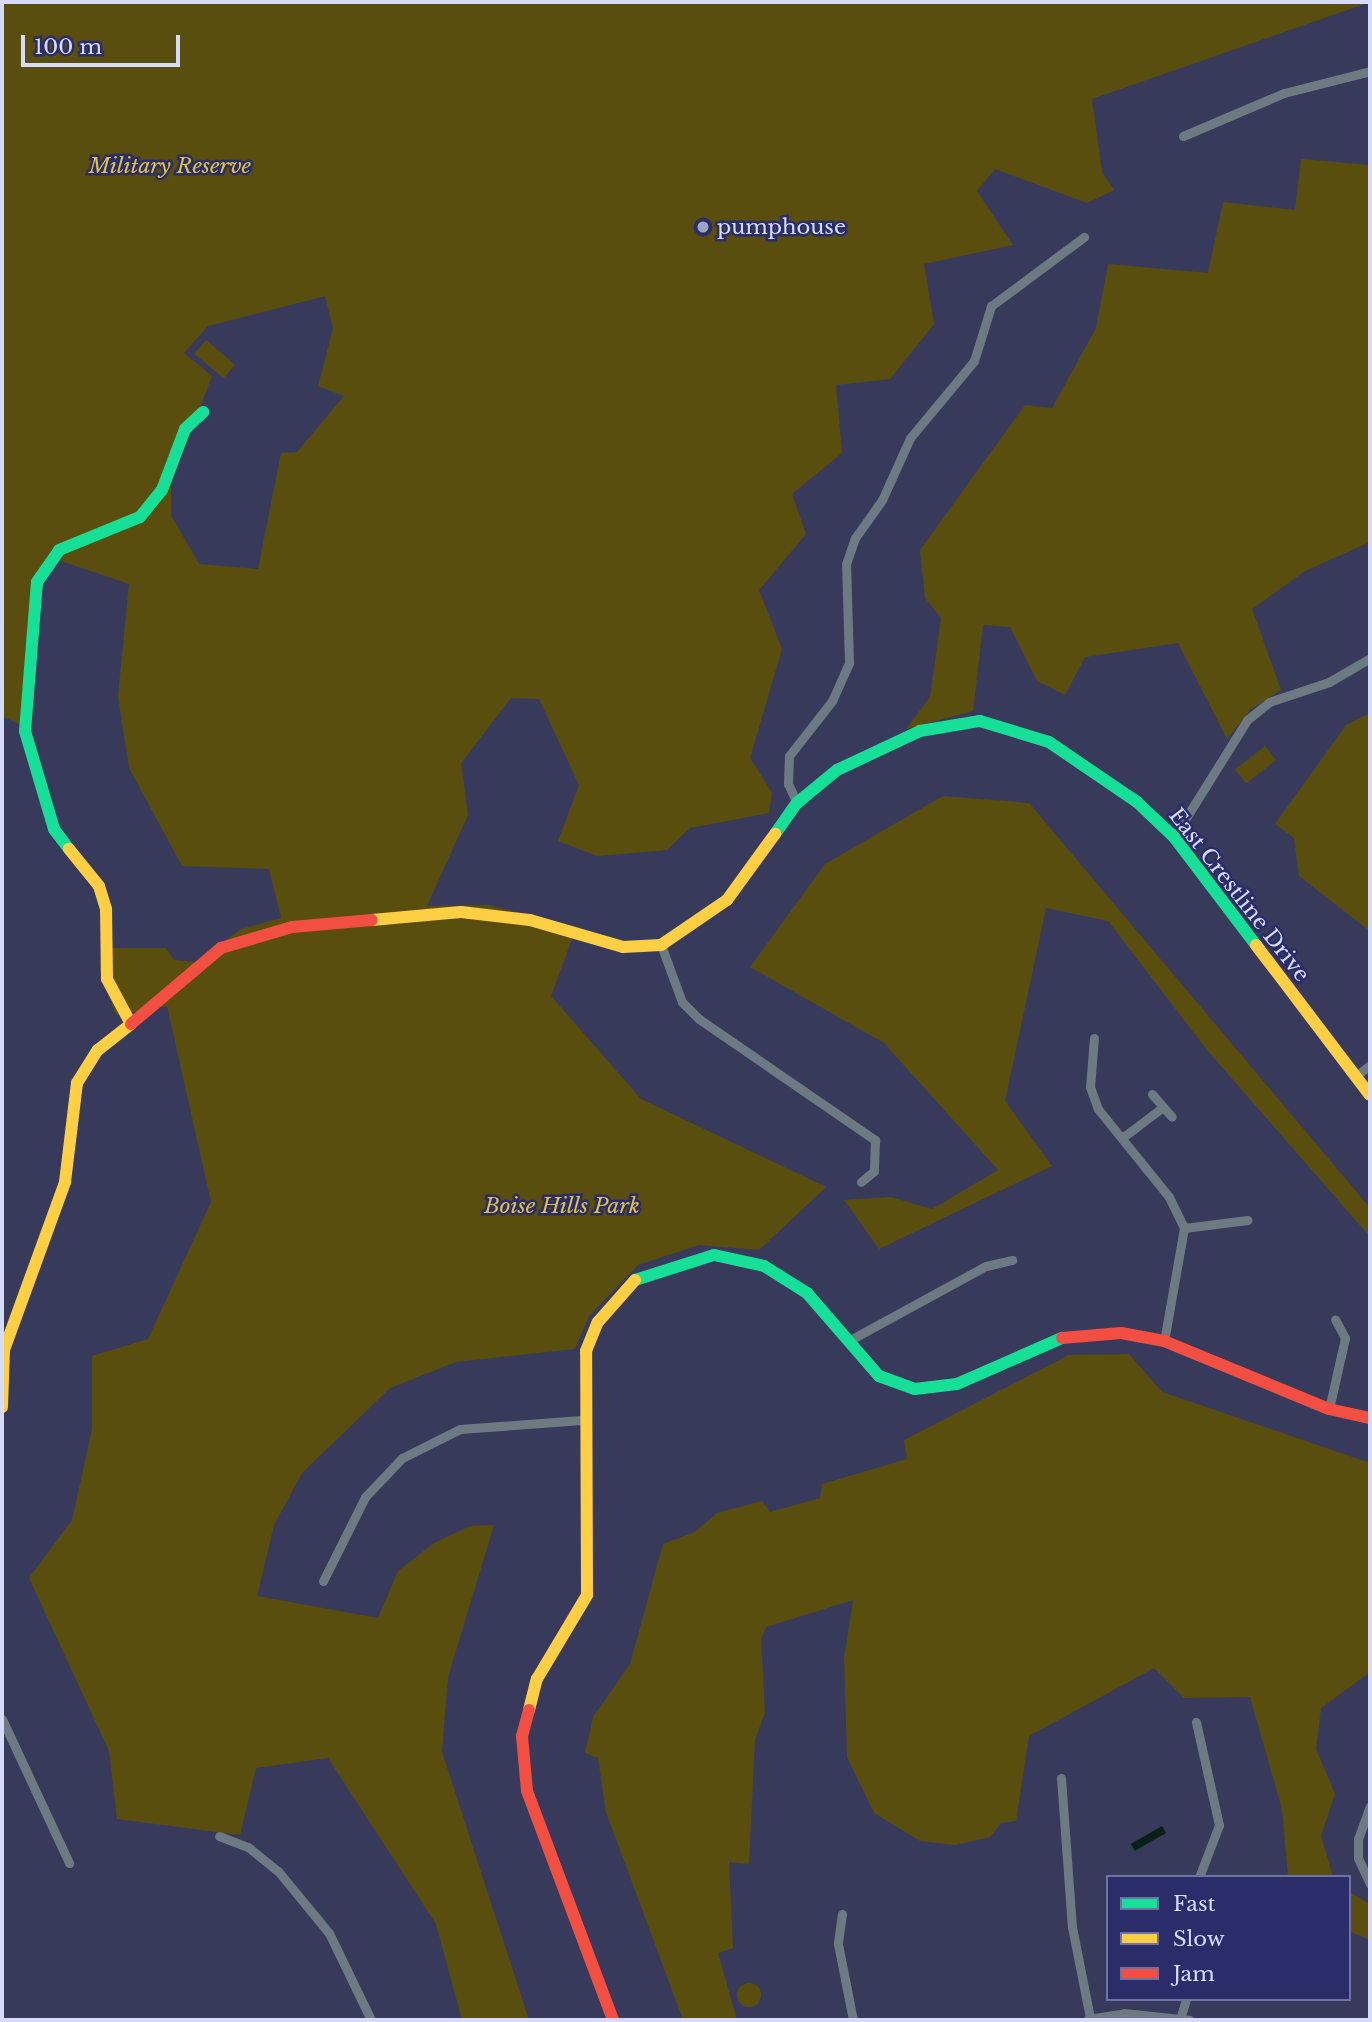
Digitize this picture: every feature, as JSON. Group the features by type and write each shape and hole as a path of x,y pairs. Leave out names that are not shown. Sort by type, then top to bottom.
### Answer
{"street":[{"path":"1183,136 1284,93 1370,71"},
{"path":"797,803 788,784 789,756 832,701 849,663 846,564 855,538 882,500 910,438 974,361 991,306 1084,237"},
{"path":"131,1024 107,979 106,909 99,886 54,829 25,731 37,582 59,550 140,517 162,490 185,429 203,412"},
{"path":"1174,837 1247,720 1269,702 1329,681 1370,658"},
{"name":"East Crestline Drive","path":"661,945 727,900 797,803 874,749 949,723 980,721 1049,742 1137,802 1174,837 1370,1095"},
{"path":"2,1407 4,1350 65,1182 77,1083 98,1050 221,948 292,927 461,912 530,920 624,947 661,945 682,1002 699,1018 875,1140 874,1171 861,1182"},
{"path":"1094,1038 1090,1087 1122,1138 1169,1197 1184,1228 1164,1341"},
{"path":"1356,1076 1370,1065"},
{"path":"1153,1094 1172,1117"},
{"path":"1122,1138 1163,1107"},
{"path":"1184,1228 1248,1220"},
{"path":"613,2020 523,1767 530,1698 587,1595 583,1368 598,1322 638,1277 662,1265 714,1255 764,1266 807,1293 879,1376 933,1390 1064,1337 1121,1333 1164,1341 1329,1409 1370,1418"},
{"path":"850,1340 986,1266 1012,1259"},
{"path":"1329,1409 1345,1338 1335,1319"},
{"path":"323,1581 365,1497 410,1452 484,1424 582,1420"},
{"path":"2,1719 69,1863"},
{"path":"1196,1722 1219,1825 1200,1875"},
{"path":"1061,1778 1072,1927 1088,2019 1124,2013 1185,2020 1185,2001"},
{"path":"1370,1806 1357,1839 1358,1858 1370,1884"},
{"path":"219,1836 248,1847 278,1871 328,1933 372,2020"},
{"path":"842,1914 838,1944 853,2020"}],"green space":[{"path":"2,2 1370,2 1092,99 1102,172 1114,190 1087,203 995,169 977,191 1013,245 924,264 934,324 890,379 836,385 842,453 792,494 806,534 759,590 782,649 750,758 772,793 769,813 690,828 667,850 597,856 558,841 579,785 539,699 511,698 461,763 468,815 427,906 488,905 576,928 551,996 641,1099 826,1187 759,1250 699,1245 638,1265 589,1316 575,1349 456,1362 390,1388 302,1473 274,1525 257,1596 378,1618 398,1571 434,1543 470,1526 494,1525 448,1677 442,1752 529,2020 462,2020 436,1924 328,1758 256,1768 240,1835 117,1819 109,1751 29,1578 72,1520 92,1429 92,1356 148,1339 211,1202 167,1006 116,1015 100,970 101,948 166,948 174,960 196,962 241,929 281,918 269,869 182,866 129,768 118,696 129,584 55,559 43,582 29,729 2,716","holes":["325,296 333,328 318,386 344,396 297,452 281,453 258,569 199,564 171,515 171,483 212,376 184,353 208,326"]},
{"path":"1301,159 1370,165 1370,542 1305,571 1252,609 1281,690 1251,709 1227,739 1178,643 1085,657 1065,695 1037,681 1010,627 983,625 973,711 906,729 930,697 941,618 925,598 920,550 1025,405 1052,408 1096,328 1108,264 1208,273 1223,202 1295,210"},
{"path":"206,340 235,364 224,378 194,354"},
{"path":"1370,713 1370,928 1367,929 1299,876 1294,838 1275,824 1346,725"},
{"path":"1265,746 1276,760 1246,784 1235,769"},
{"path":"943,796 1029,803 1370,1208 1370,1237 1207,1050 1108,921 1046,908 1005,1101 1052,1166 879,1249 844,1200 891,1197 932,1209 998,1170 884,1043 750,967 825,864"},
{"path":"1129,1354 1162,1392 1370,1463 1370,1672 1321,1708 1316,1749 1335,1794 1321,1836 1332,1875 1288,1875 1282,1809 1250,1697 1184,1698 1154,1668 1029,1736 1016,1821 1001,1823 990,1837 955,1845 920,1841 874,1813 847,1757 844,1659 853,1600 766,1627 761,1640 765,1713 755,1739 749,1864 729,1862 733,1948 718,1953 737,2020 683,2020 606,1812 598,1758 585,1753 593,1717 630,1664 663,1544 695,1532 717,1513 762,1501 770,1512 820,1498 822,1484 907,1459 904,1440 1069,1355"},
{"path":"1351,1893 1370,1904 1370,1940 1351,1932"},
{"path":"749,1983 760,1990 761,1995 754,2006 749,2007 738,2000 737,1995 744,1984"}],"shaded area":[{"path":"1162,1826 1166,1833 1135,1851 1131,1844"}],"traffic: fast":[{"path":"69,849 54,829 25,731 37,582 59,550 140,517 162,490 185,429 203,412"},
{"path":"775,834 797,803 837,770 920,731 980,721 1049,742 1137,802 1174,837 1256,945"},
{"path":"635,1280 714,1255 764,1266 807,1293 879,1376 915,1389 957,1384 1062,1338"}],"traffic: slow":[{"path":"372,920 461,912 530,920 623,947 661,945 727,900 775,834"},
{"path":"2,1407 4,1350 65,1182 77,1083 98,1050 131,1024 107,979 106,909 99,886 69,849"},
{"path":"1256,945 1370,1095"},
{"path":"529,1710 537,1679 587,1595 586,1351 598,1322 635,1280"}],"traffic: jam":[{"path":"131,1024 221,948 292,927 372,920"},
{"path":"1062,1338 1121,1333 1164,1341 1329,1409 1370,1418"},
{"path":"529,1710 522,1736 527,1791 613,2020"}],"place":[{"name":"pumphouse","path":"703,227"}],"park label":[{"name":"Military Reserve","path":"170,166"},
{"name":"Boise Hills Park","path":"562,1206"}]}
